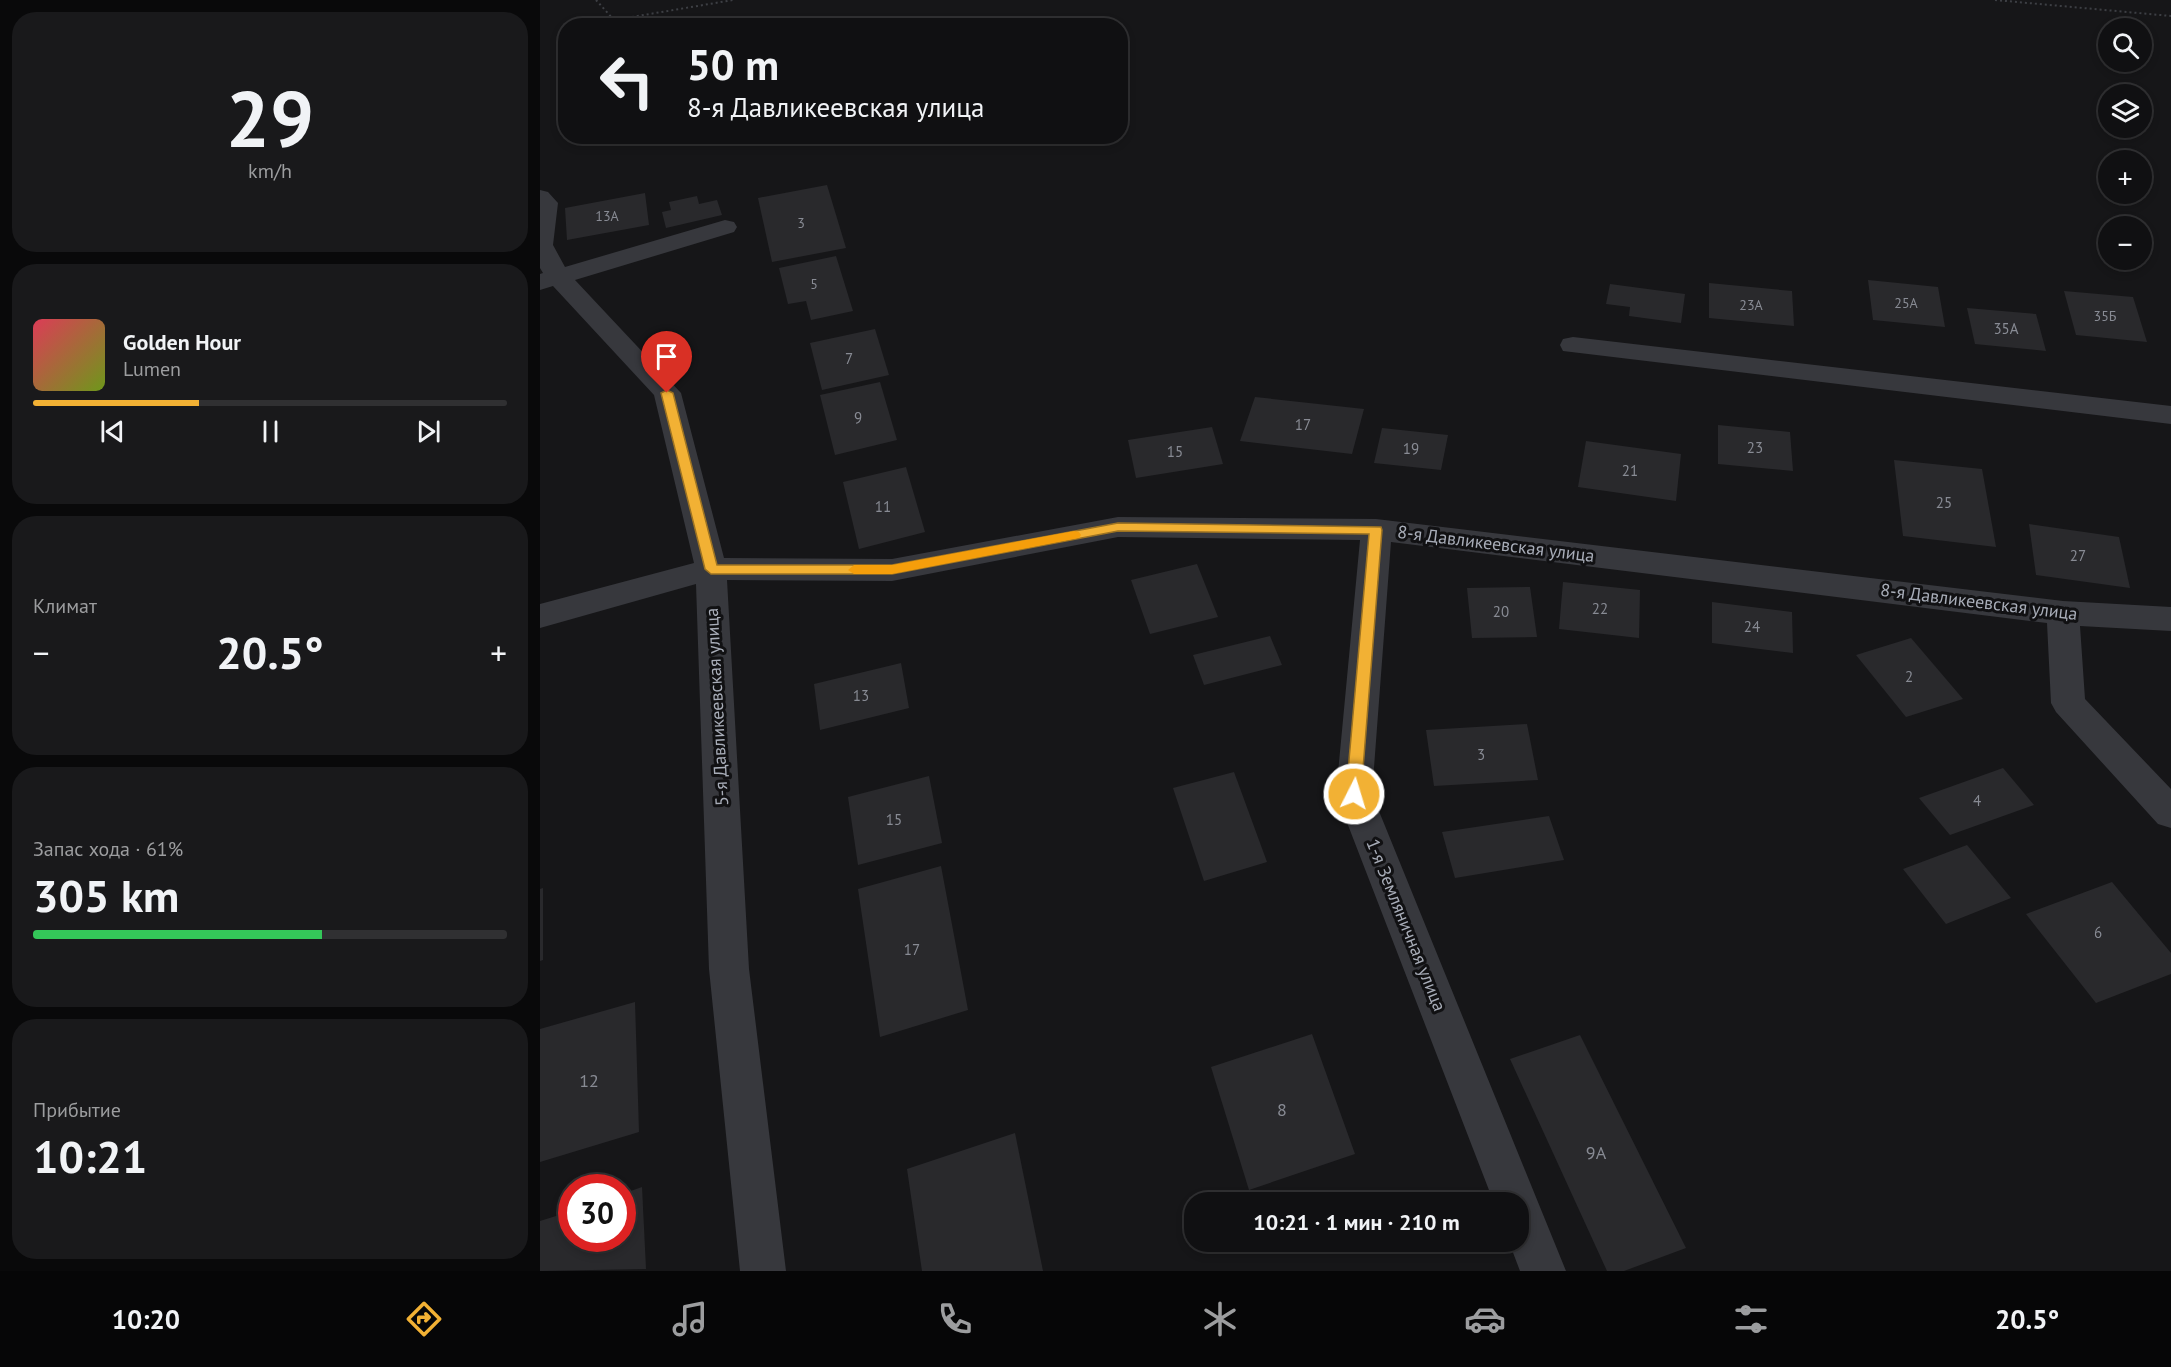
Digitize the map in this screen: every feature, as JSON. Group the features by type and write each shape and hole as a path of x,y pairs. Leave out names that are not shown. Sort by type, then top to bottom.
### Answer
{"street":[{"name":"5-я Давликеевская улица","path":"540,197 546,203 541,245 548,279 667,393 711,569 729,969 763,1271"},
{"path":"548,279 725,227"},
{"path":"1573,345 2171,415"},
{"name":"8-я Давликеевская улица","path":"540,616 711,569 892,570 1118,527 1376,530 2063,613 2171,619"},
{"name":"1-я Земляничная улица","path":"1376,530 1354,794 1512,1192"},
{"path":"2063,613 2068,703 2171,813"},
{"name":"1-я Земляничная улица","path":"1529,1234 1544,1271"}],"path":[{"path":"596,0 612,18"},
{"path":"626,18 733,0"},
{"path":"1995,0 2171,16"},
{"path":"2160,15 2171,21"}],"building":[{"path":"827,185 846,248 772,262 758,198"},
{"path":"645,193 649,225 567,240 565,208"},
{"path":"697,196 699,204 717,200 722,215 666,228 662,212 671,210 669,202"},
{"path":"836,256 853,311 811,320 806,301 788,304 779,268"},
{"path":"1868,280 1938,287 1945,327 1873,320"},
{"path":"1709,283 1792,291 1794,326 1709,318"},
{"path":"1610,284 1685,294 1681,323 1629,316 1630,307 1606,304"},
{"path":"2064,291 2133,297 2147,342 2076,335"},
{"path":"1967,308 2036,314 2046,351 1975,344"},
{"path":"875,329 889,375 822,390 810,343"},
{"path":"880,382 897,440 835,455 820,395"},
{"path":"1255,397 1364,409 1352,454 1240,441"},
{"path":"1718,425 1790,432 1793,471 1718,464"},
{"path":"1212,427 1223,464 1136,478 1128,440"},
{"path":"1382,428 1448,435 1441,470 1374,463"},
{"path":"1586,441 1681,454 1676,501 1578,487"},
{"path":"1894,460 1982,469 1996,547 1903,536"},
{"path":"906,467 925,532 859,549 843,482"},
{"path":"2029,524 2119,537 2130,588 2036,575"},
{"path":"1197,564 1218,617 1150,634 1131,580"},
{"path":"1563,582 1640,590 1639,638 1559,629"},
{"path":"1530,587 1537,637 1472,638 1467,588"},
{"path":"1712,602 1792,612 1793,653 1712,643"},
{"path":"1270,636 1282,665 1204,685 1193,655"},
{"path":"1911,638 1963,699 1906,717 1856,655"},
{"path":"901,663 909,708 820,730 814,684"},
{"path":"1527,724 1538,780 1434,786 1426,730"},
{"path":"2003,768 2034,805 1950,835 1919,798"},
{"path":"1234,772 1267,862 1204,881 1173,788"},
{"path":"929,776 942,843 858,865 848,797"},
{"path":"1549,816 1564,860 1455,878 1442,832"},
{"path":"1967,845 2011,898 1946,924 1903,869"},
{"path":"941,866 968,1010 880,1037 858,889"},
{"path":"2112,882 2171,953 2171,974 2096,1003 2026,914"},
{"path":"543,888 543,960 540,961 540,889"},
{"path":"635,1002 639,1132 540,1162 540,1029"},
{"path":"1312,1034 1355,1154 1249,1190 1211,1067"},
{"path":"1580,1035 1686,1248 1624,1271 1607,1271 1510,1059"},
{"path":"1015,1133 1043,1271 922,1271 907,1169"},
{"path":"642,1187 646,1269 540,1271 540,1221 558,1215 558,1252 636,1252 636,1189"}],"slow traffic":[{"path":"854,570 892,570 1074,535"}],"route":[{"path":"667,393 711,569 892,570 1118,527 1376,530 1354,794"}]}
